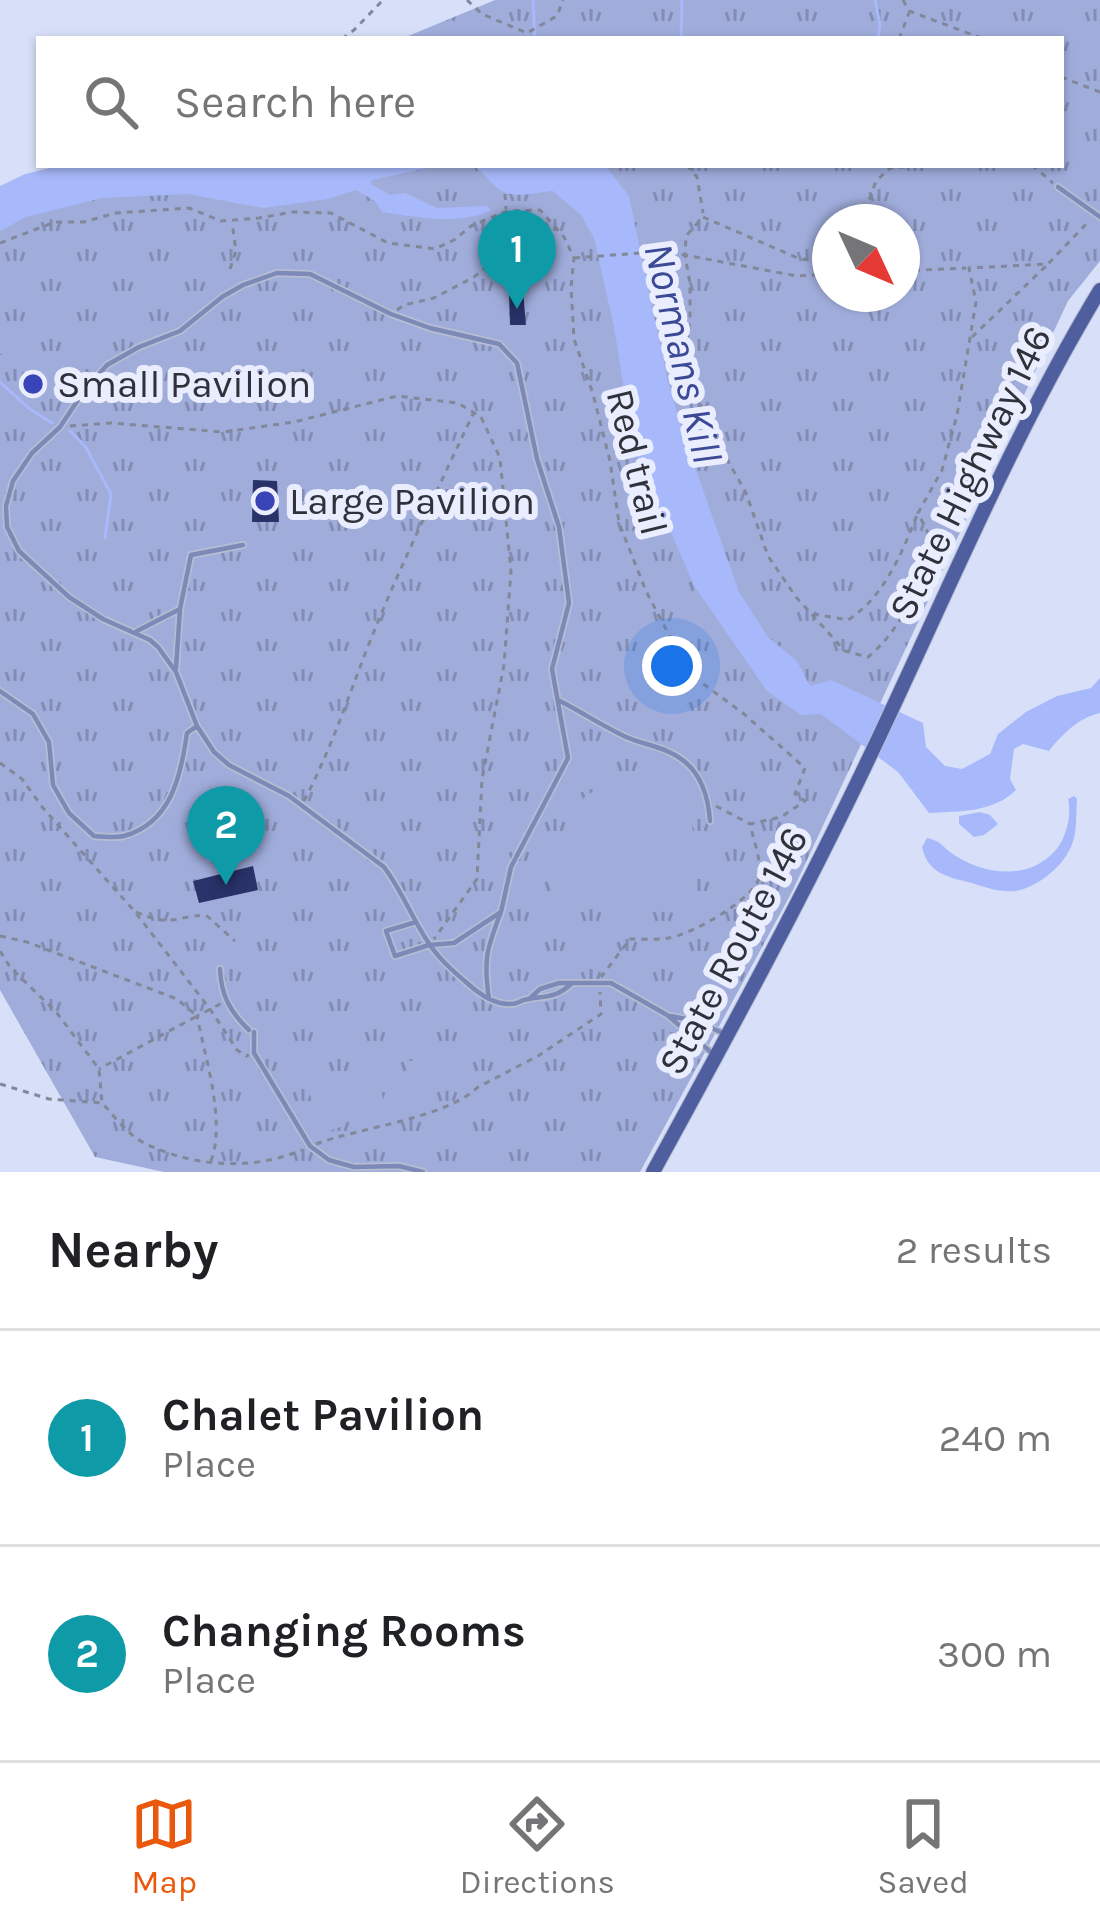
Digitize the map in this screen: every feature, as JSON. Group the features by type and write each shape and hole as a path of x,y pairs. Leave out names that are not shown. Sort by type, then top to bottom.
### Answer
{"main road":[{"name":"State Highway 146","path":"869,758 1026,422 1100,290"},
{"name":"State Route 146","path":"653,1172 785,931 869,758"}],"lane":[{"path":"1058,187 1098,216"},
{"path":"490,999 487,949 511,867 568,758 552,669 569,603 559,527 537,459 517,363 499,344 391,314 310,274 277,273 243,285 181,331 107,365 13,481 6,506 7,527 19,551 47,580 103,619 158,647 176,671 197,726 214,752 302,805 384,868 429,945 446,965 490,999 507,1005 529,998 543,1000 571,984 610,982 667,1015 716,1057"},
{"path":"176,671 180,609 191,555 243,545"},
{"path":"135,632 180,609"},
{"path":"0,691 33,714 49,742 52,785 69,814 94,836 122,837 157,819 177,785 187,733 197,726"},
{"path":"558,700 626,737 672,752 690,765 709,802 710,820"},
{"path":"416,922 386,931 395,956 429,945 454,944 501,912"},
{"path":"220,969 226,1000 252,1031 254,1053 310,1146 329,1160 354,1167 399,1166 423,1172"},
{"path":"667,1015 728,1035"}],"path":[{"path":"346,36 382,0"},
{"path":"467,0 482,14 527,33 557,16 563,0"},
{"path":"903,0 909,11 976,36"},
{"path":"900,36 909,11"},
{"path":"1064,78 1100,92"},
{"path":"690,168 703,201 703,217 686,236 685,255 690,284 685,358 695,393 746,493 768,556 845,651 868,657 888,640 926,570 934,544 918,513"},
{"path":"868,204 876,181 890,168"},
{"path":"1036,168 1058,187"},
{"path":"505,194 507,211"},
{"path":"0,243 55,222 189,208 221,221 292,212 331,214 388,243 435,249 507,211 540,210 574,258 654,252 812,275"},
{"path":"970,339 1098,216"},
{"path":"703,217 800,260 812,261"},
{"path":"230,269 236,250 231,220"},
{"path":"391,314 474,278 551,221"},
{"name":"Red trail","path":"574,258 574,339 610,461 619,523 646,591 698,680 805,769 795,794 805,800 781,817 750,824"},
{"path":"920,270 1048,264"},
{"path":"811,614 848,620 868,607 903,550 942,470 957,415 976,302 969,268"},
{"path":"60,427 111,423 224,431 294,422 398,395 458,403 481,417 500,458 511,572 504,665 482,779 477,879 429,945"},
{"path":"302,805 336,735 413,540 474,413"},
{"path":"0,763 22,779 135,912 237,1050 246,1056 254,1053"},
{"path":"0,951 57,1013 99,1069 103,1103 128,1132 143,1143 211,1162 235,1165 279,1160 344,1134 405,1121 468,1096 601,1014 599,982 630,939 670,938 705,925 730,908 757,884 760,874 750,824 709,802"},
{"path":"135,912 169,922 206,915 235,941"},
{"path":"0,936 177,999 196,1016 217,1112 211,1162"},
{"path":"99,1069 226,1000"},
{"path":"0,1084 49,1099 103,1103"}],"green space":[{"path":"495,0 1100,0 1100,261 1068,301 793,890 640,1172 164,1172 95,1157 0,990 0,225 121,168 1064,168 1064,36 408,36"},
{"path":"673,767 690,770 696,906 686,914 550,901 561,840 578,804 612,782"},
{"path":"450,1050 460,1087 443,1092 432,1055"},
{"path":"425,1057 436,1095 418,1100 407,1062"},
{"path":"400,1064 410,1102 393,1107 382,1069"},
{"path":"375,1071 386,1109 369,1114 358,1076"},
{"path":"331,1080 345,1125 321,1134 308,1087"}],"shaded area":[{"path":"50,168 428,168 371,184 390,195 405,193 437,208 487,206 491,210 451,219 382,212 375,201 356,190 263,208 188,194 102,198 26,217 0,231 0,186"},
{"path":"475,168 607,168 629,196 667,378 739,592 768,637 797,661 810,686 831,680 923,723 926,747 945,766 962,769 990,754 998,734 1026,712 1057,696 1091,688 1100,678 1100,713 1072,727 1049,751 1023,744 1014,749 1010,779 1016,790 1007,798 975,809 929,813 898,772 821,714 801,715 767,691 695,587 633,447 594,238 581,215 553,191 521,195 498,189"},
{"path":"1074,796 1076,824 1071,847 1053,871 1029,887 1002,891 955,879 934,869 925,856 922,847 927,838 975,866 1003,872 1030,868 1058,847 1067,827 1068,799"},
{"path":"980,812 998,824 974,837 959,824 959,816"},
{"path":"234,816 239,834 254,830 259,850 207,862 202,842 219,837 215,821"}],"building":[{"path":"523,291 526,325 510,325 509,293"},
{"name":"Large Pavilion","path":"253,480 277,481 279,522 252,522"},
{"path":"253,866 258,890 199,903 193,881"}],"waterway":[{"path":"533,0 535,36"},
{"path":"681,36 682,0"},
{"path":"875,0 878,36"},
{"path":"0,382 52,423"},
{"path":"70,431 85,446 111,494 105,538"}],"place":[{"name":"Chalet Pavilion","path":"517,309"},
{"name":"Small Pavilion","path":"33,384"},
{"name":"Large Pavilion","path":"265,501"},
{"name":"Changing Rooms","path":"226,885"}],"water label":[{"name":"Normans Kill","path":"683,353"}]}
